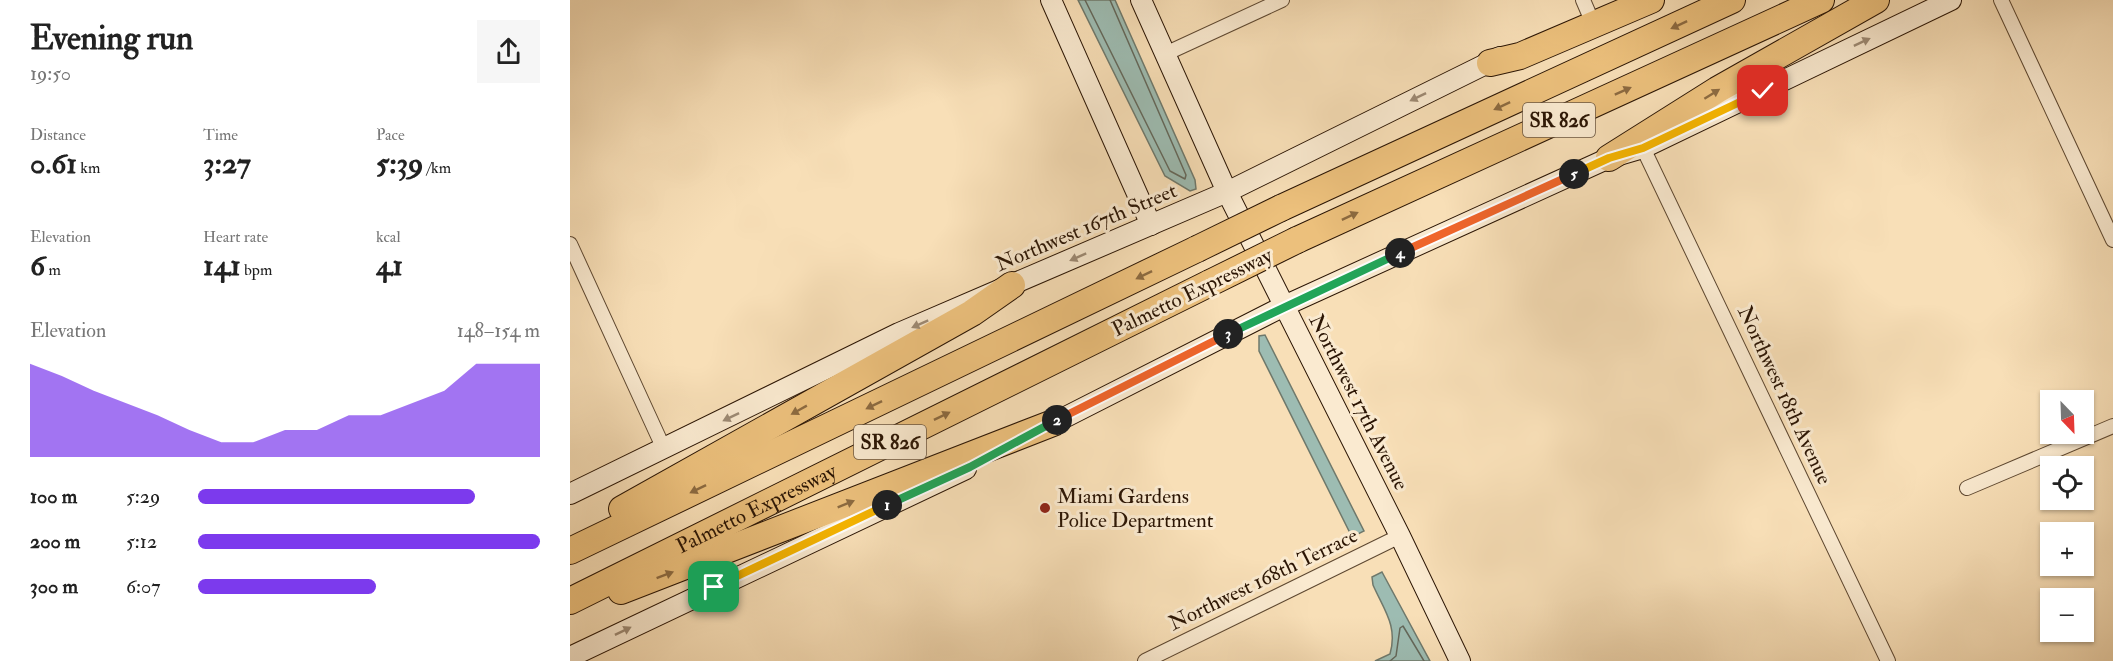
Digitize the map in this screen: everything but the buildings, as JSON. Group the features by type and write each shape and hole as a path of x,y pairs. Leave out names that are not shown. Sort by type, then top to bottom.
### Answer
{"highway":[{"path":"1490,63 1520,56 1651,0"},
{"name":"Palmetto Expressway","path":"570,550 1281,208 1732,0"},
{"name":"Palmetto Expressway","path":"570,601 1297,240 1821,0"},
{"path":"1609,158 1718,90 1876,0"},
{"path":"570,550 609,516 972,313 1012,285"},
{"path":"570,609 732,550 1053,423"}],"street":[{"path":"1051,0 1151,225"},
{"name":"Northwest 17th Avenue","path":"1141,0 1227,192 1400,536 1460,661"},
{"path":"1165,54 1258,5 1282,0"},
{"name":"Northwest 167th Street","path":"570,494 899,333 1227,192 1490,63 1586,7 1619,0"},
{"path":"570,657 970,467 1284,306 1609,158 1643,148 1951,0"},
{"path":"2001,0 2113,240"},
{"name":"Northwest 18th Avenue","path":"1643,148 1888,661"},
{"path":"570,244 664,449"},
{"path":"1967,488 2113,426"},
{"name":"Northwest 168th Terrace","path":"1145,661 1400,536"}],"water":[{"path":"1078,0 1115,0 1195,180 1196,189 1190,191 1165,176"},
{"path":"1265,335 1364,531 1352,537 1259,351 1259,336"},
{"path":"1382,572 1430,661 1375,661 1390,654 1392,644 1389,618 1373,585 1372,577"}],"place":[{"name":"Miami Gardens Police Department","path":"1045,508"}],"route":[{"path":"714,587 970,467 1284,306 1609,158 1643,148 1763,91"}]}
